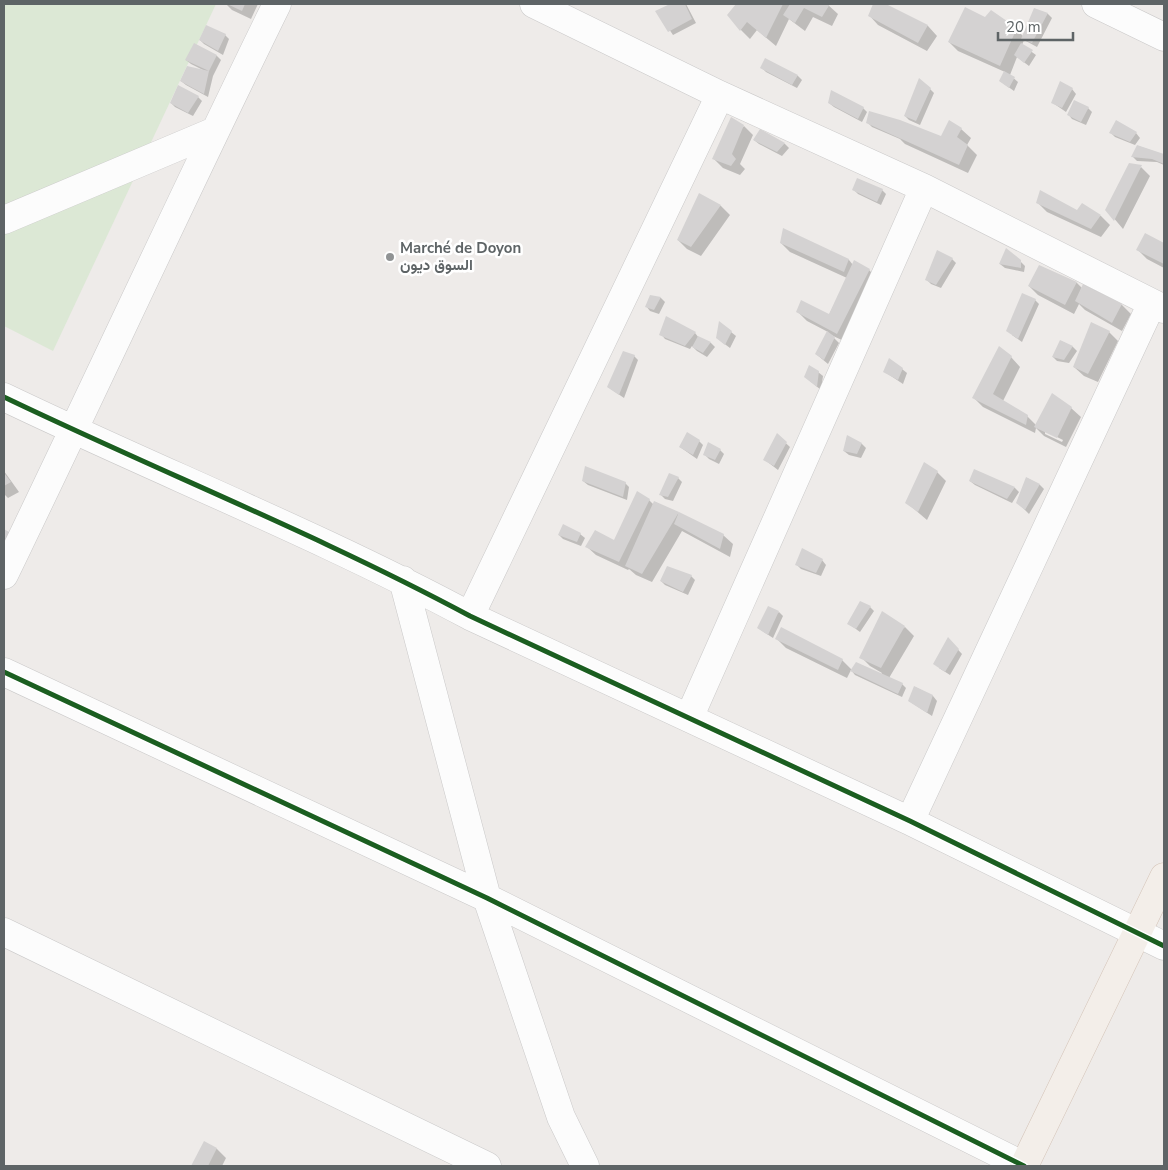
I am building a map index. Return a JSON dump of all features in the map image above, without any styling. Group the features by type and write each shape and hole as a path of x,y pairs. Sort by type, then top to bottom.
{"main road":[{"path":"1024,1166 1164,877"}],"street":[{"path":"4,575 277,4"},
{"path":"1096,4 1164,37"},
{"path":"547,6 720,95 924,188 1158,306 910,821"},
{"path":"470,616 720,95"},
{"path":"4,220 215,131"},
{"path":"689,718 924,188"},
{"path":"4,396 74,431 403,580 470,616 910,821 1164,946"},
{"path":"403,580 487,898 532,1037 561,1117 585,1166"},
{"path":"4,672 487,898 1024,1166"},
{"path":"4,932 487,1166"}],"green space":[{"path":"4,4 216,4 53,351 4,326"}],"building":[{"path":"227,4 245,4 242,11"},
{"path":"670,4 685,4 692,19 668,32 655,11"},
{"path":"736,4 783,4 766,38 747,22 740,31 727,15"},
{"path":"790,4 830,4 822,17 804,8 795,23 783,15"},
{"path":"873,4 886,4 928,25 918,43 868,16"},
{"path":"965,7 985,17 991,10 1017,28 1000,66 948,42"},
{"path":"1034,8 1048,13 1032,43 1021,39"},
{"path":"206,25 226,34 218,51 199,40"},
{"path":"194,43 217,55 209,71 185,60"},
{"path":"1021,43 1033,50 1024,63 1014,55"},
{"path":"765,58 798,75 792,85 760,68"},
{"path":"187,66 209,71 204,94 180,81"},
{"path":"1004,71 1015,77 1009,88 999,81"},
{"path":"919,78 931,88 916,121 904,116"},
{"path":"1060,81 1073,88 1062,108 1051,103"},
{"path":"178,85 199,96 188,113 170,103"},
{"path":"831,90 864,107 858,119 828,103"},
{"path":"1074,100 1089,107 1081,122 1067,115"},
{"path":"869,111 900,120 941,136 949,120 962,128 957,137 968,145 959,165 866,123"},
{"path":"731,117 744,125 732,154 736,159 731,166 712,159"},
{"path":"1116,120 1137,132 1130,142 1109,133"},
{"path":"760,129 785,143 777,152 753,140"},
{"path":"1137,145 1164,154 1164,164 1152,159 1131,157"},
{"path":"1129,163 1142,165 1114,221 1105,210"},
{"path":"857,178 883,189 877,202 852,190"},
{"path":"1040,190 1077,210 1082,203 1101,215 1091,229 1036,203"},
{"path":"699,193 721,205 691,247 677,240"},
{"path":"783,228 849,259 844,272 780,243"},
{"path":"1145,233 1164,243 1164,264 1136,250"},
{"path":"1006,248 1021,260 1021,268 999,264"},
{"path":"937,250 953,258 936,285 925,280"},
{"path":"854,260 870,269 837,334 796,312 801,300 829,314"},
{"path":"1039,265 1077,282 1065,305 1028,286"},
{"path":"1083,284 1122,304 1112,323 1075,301"},
{"path":"1022,293 1036,299 1018,339 1006,331"},
{"path":"650,295 661,297 654,310 645,307"},
{"path":"666,316 696,332 685,346 659,335"},
{"path":"719,321 732,331 725,345 716,338"},
{"path":"1091,322 1110,331 1088,374 1073,367"},
{"path":"827,331 835,337 824,360 815,354"},
{"path":"698,336 711,342 703,353 692,347"},
{"path":"1060,340 1073,346 1064,360 1052,357"},
{"path":"999,346 1012,356 993,394 1028,415 1026,425 972,398"},
{"path":"623,351 635,355 619,395 607,387"},
{"path":"889,358 903,368 898,380 883,372"},
{"path":"809,365 819,371 817,387 804,377"},
{"path":"1052,393 1072,407 1057,438 1034,427"},
{"path":"687,432 700,440 693,455 679,447"},
{"path":"777,433 787,442 774,466 763,460"},
{"path":"847,435 862,443 857,454 843,451"},
{"path":"708,442 721,449 715,460 703,455"},
{"path":"924,462 938,471 918,512 905,503"},
{"path":"585,466 626,482 623,497 582,481"},
{"path":"974,469 1015,487 1007,499 969,481"},
{"path":"4,473 11,482 4,486"},
{"path":"669,473 679,477 668,497 659,495"},
{"path":"1026,477 1040,484 1025,510 1016,503"},
{"path":"637,491 650,499 619,562 585,547 595,530 614,540"},
{"path":"654,501 679,512 642,574 625,566"},
{"path":"679,512 724,534 720,549 674,524"},
{"path":"563,524 581,533 577,542 558,535"},
{"path":"4,529 14,535 4,552"},
{"path":"802,548 823,559 816,573 795,565"},
{"path":"667,566 692,575 683,592 660,581"},
{"path":"860,601 871,606 856,629 847,624"},
{"path":"768,606 779,611 768,635 757,628"},
{"path":"882,611 905,626 881,668 859,658"},
{"path":"781,627 843,659 838,670 775,639"},
{"path":"948,637 959,649 945,672 933,664"},
{"path":"856,662 903,683 898,694 850,671"},
{"path":"914,686 933,695 927,713 908,701"},
{"path":"204,1141 217,1148 208,1166 191,1166"}],"cycle path":[{"path":"4,397 355,558 470,616 910,821 1164,946"},
{"path":"4,672 487,898 1024,1166"}],"place":[{"name":"Marché de Doyon السوق ديون","path":"390,257"}]}
